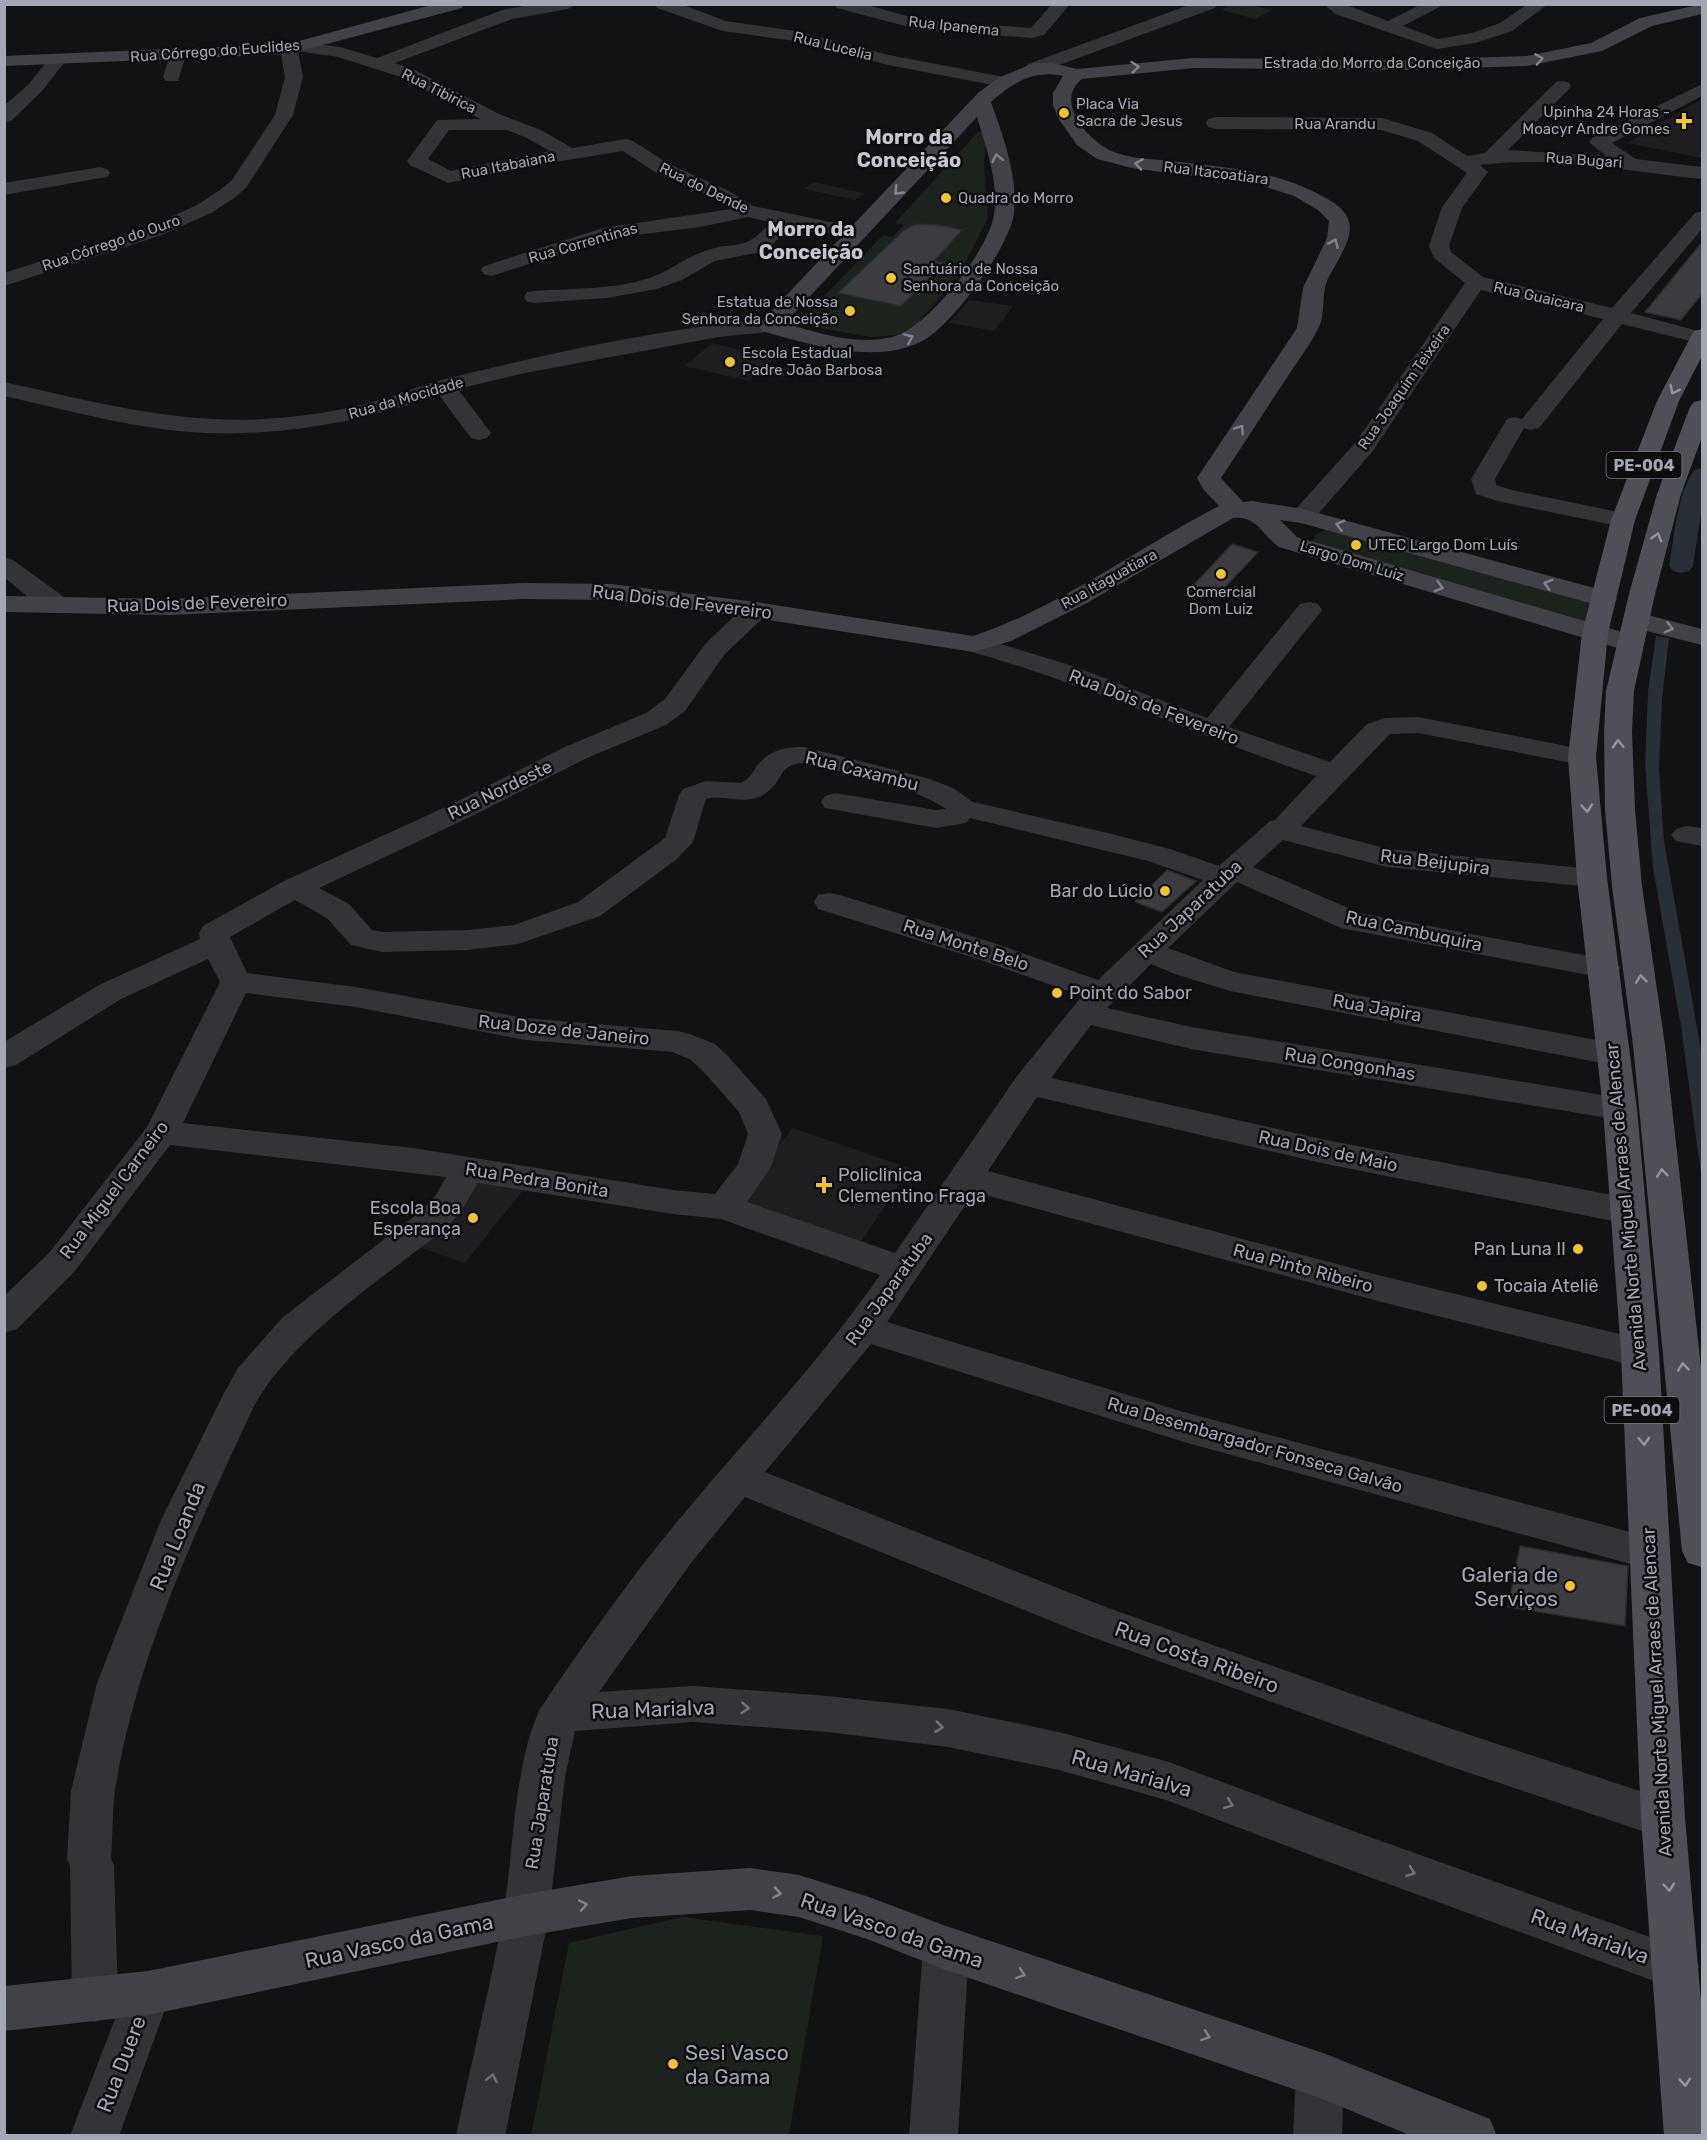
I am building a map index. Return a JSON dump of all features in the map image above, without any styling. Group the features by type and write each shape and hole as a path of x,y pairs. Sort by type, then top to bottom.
{"main road":[{"name":"Avenida Norte Miguel Arraes de Alencar","path":"1689,2136 1663,1818 1648,1553 1640,1353 1620,1109 1592,878 1582,757 1588,687 1600,616 1623,520 1668,401 1702,337"},
{"name":"Avenida Norte Miguel Arraes de Alencar","path":"1702,406 1696,440 1669,494 1633,632 1620,691 1618,732 1620,810 1627,886 1649,1045 1702,1551"}],"street":[{"name":"Rua Córrego do Euclides","path":"4,62 295,48 456,4"},
{"path":"380,63 508,14 568,4"},
{"name":"Rua Lucelia","path":"663,4 723,26 787,34 888,60 1004,82"},
{"name":"Rua Ipanema","path":"843,4 920,25 1032,33 1038,31 1062,4"},
{"path":"982,102 998,158 1004,213 997,234 984,258 958,294 937,317 912,338 875,345 837,342 770,326 982,102 1004,82 1034,68 1209,4"},
{"path":"1332,4 1341,10 1437,44 1475,38 1506,27 1540,4"},
{"path":"1388,27 1437,4"},
{"name":"Estrada do Morro da Conceição","path":"1034,68 1052,68 1077,75 1096,71 1194,63 1399,65 1527,61 1596,47 1646,22 1702,9"},
{"name":"Rua Tibirica","path":"295,48 340,52 407,73 505,124 534,134 569,154"},
{"name":"Rua Córrego do Ouro","path":"4,280 155,231 204,209 227,194 239,184 284,115 294,77 295,48"},
{"path":"172,77 177,55"},
{"path":"4,117 35,88 58,59"},
{"name":"Rua Itacoatiara","path":"1077,75 1068,80 1062,105 1066,118 1092,150 1121,161 1274,180 1289,185 1323,204 1339,221 1339,233 1313,290 1312,318 1308,328 1209,478 1238,509"},
{"path":"1493,155 1562,86"},
{"path":"1568,159 1702,89"},
{"name":"Rua Arandu","path":"1215,123 1382,124 1425,137 1472,167"},
{"name":"Rua Itabaiana","path":"505,124 444,124 417,161 448,177 626,145"},
{"path":"1599,142 1629,163"},
{"name":"Rua do Dende","path":"626,145 662,168 720,194 747,211 857,233"},
{"name":"Rua Bugari","path":"1472,167 1493,155 1629,163 1702,173"},
{"name":"Rua Guaicara","path":"1472,167 1443,226 1439,246 1441,254 1476,282 1702,337"},
{"path":"4,189 100,173"},
{"name":"Rua Correntinas","path":"491,270 607,233 651,225 727,218 747,211"},
{"path":"1623,520 1506,496 1485,489 1483,479 1523,423 1702,217"},
{"path":"535,297 607,292 650,285 675,276 709,256 754,248 768,238 784,218"},
{"name":"Rua Joaquim Teixeira","path":"1303,516 1364,447 1476,282"},
{"name":"Rua da Mocidade","path":"4,389 130,417 219,427 264,426 335,417 382,407 444,386 525,366 695,334 740,327 770,326"},
{"path":"444,386 479,433"},
{"name":"Largo Dom Luiz","path":"1238,509 1265,509 1303,516 1600,616 1633,632 1702,637"},
{"name":"Largo Dom Luiz","path":"1238,509 1266,518 1283,540 1600,616"},
{"name":"Rua Itaguatiara","path":"974,644 1002,634 1078,598 1222,512 1238,509"},
{"path":"1283,540 1285,531 1303,516"},
{"path":"4,565 58,605"},
{"name":"Rua Dois de Fevereiro","path":"4,604 168,607 552,591 611,592 756,610 974,644 1011,654 1081,678 1212,730 1334,773"},
{"name":"Rua Nordeste","path":"215,939 295,888 462,810 577,752 656,719 675,705 715,649 756,610"},
{"path":"1212,730 1309,610"},
{"name":"Rua Japaratuba","path":"480,2136 526,1916 548,1749 555,1722 638,1604 738,1478 863,1328 1029,1084 1092,1003 1228,873 1280,827 1281,830 1377,730 1385,726 1418,725 1582,757"},
{"name":"Rua Caxambu","path":"295,888 338,911 362,938 382,942 466,940 518,934 589,909 666,853 678,842 689,805 696,792 711,789 742,792 752,790 779,758 785,755 804,755 917,784 943,794 963,808 1228,873"},
{"path":"835,802 936,819 956,817 963,808"},
{"name":"Rua Beijupira","path":"1281,830 1388,858 1592,878"},
{"name":"Rua Cambuquira","path":"1228,873 1352,921 1604,968"},
{"name":"Rua Monte Belo","path":"829,902 1010,959 1092,1003"},
{"path":"4,1057 110,992 215,939 236,982"},
{"name":"Rua Japira","path":"1146,950 1186,967 1230,981 1612,1054"},
{"name":"Rua Miguel Carneiro","path":"4,1319 62,1262 161,1132 236,982"},
{"name":"Rua Doze de Janeiro","path":"236,982 356,997 525,1029 664,1040 692,1047 715,1063 754,1107 765,1134 753,1167 724,1207"},
{"name":"Rua Congonhas","path":"1092,1003 1191,1038 1620,1109"},
{"name":"Rua Dois de Maio","path":"1029,1084 1326,1152 1628,1211"},
{"name":"Rua Pedra Bonita","path":"161,1132 469,1168 673,1202 724,1207 904,1269"},
{"name":"Rua Loanda","path":"95,2000 92,1866 89,1858 93,1791 118,1683 181,1520 236,1405 251,1378 268,1357 296,1328 433,1220 448,1204 469,1168"},
{"name":"Rua Pinto Ribeiro","path":"967,1178 1367,1285 1640,1353"},
{"name":"Rua Desembargador Fonseca Galvão","path":"863,1328 1184,1427 1648,1553"},
{"name":"Rua Costa Ribeiro","path":"738,1478 1096,1621 1435,1742 1663,1818"},
{"name":"Rua Marialva","path":"561,1713 693,1704 828,1714 948,1728 1059,1751 1169,1781 1353,1851 1676,1967"},
{"name":"Rua Vasco da Gama","path":"4,2009 148,1993 526,1916 632,1897 750,1889 800,1896 869,1918 946,1948 1320,2075 1473,2136"},
{"path":"933,2136 946,1948"},
{"name":"Rua Duere","path":"94,2136 148,1993"},
{"path":"1317,2136 1320,2075"}],"shaded area":[{"path":"1231,5 1250,5 1272,10 1256,19 1221,10"},
{"name":"Upinha 24 Horas - Moacyr Andre Gomes","path":"1702,99 1702,158 1627,143"},
{"path":"978,132 986,132 984,164 988,218 959,275 916,325 896,335 871,337 808,326 804,317 883,235 892,237 904,225 895,223"},
{"path":"814,182 864,193 855,200 804,189"},
{"path":"969,300 1013,306 994,331 949,323"},
{"name":"Escola Estadual Padre João Barbosa","path":"712,343 776,358 749,381 684,366"},
{"path":"1329,529 1594,601 1590,624 1311,544 1316,534"},
{"path":"1656,636 1669,638 1662,700 1659,769 1664,841 1702,1056 1702,1182 1681,1026 1653,868 1645,764 1648,692"},
{"name":"Policlinica Clementino Fraga","path":"792,1128 910,1168 859,1245 737,1203"},
{"name":"Escola Boa Esperança","path":"480,1174 524,1189 465,1263 421,1248"},
{"name":"Sesi Vasco da Gama","path":"682,1917 823,1936 789,2135 531,2135 569,1943"}],"building":[{"name":"Santuário de Nossa Senhora da Conceição","path":"915,224 939,225 962,230 934,261 944,263 901,306 838,293 903,231"},
{"path":"1702,242 1702,294 1681,320 1645,312"},
{"name":"Comercial Dom Luiz","path":"1232,544 1258,552 1214,599 1188,591"},
{"name":"Bar do Lúcio","path":"1167,870 1196,881 1162,912 1135,902"},
{"name":"Galeria de Serviços","path":"1520,1546 1628,1566 1625,1626 1508,1607"}],"waterway":[{"path":"1681,566 1693,498 1702,475"}],"place":[{"name":"Placa Via Sacra de Jesus","path":"1064,113"},
{"name":"Upinha 24 Horas - Moacyr Andre Gomes","path":"1684,121"},
{"name":"Quadra do Morro","path":"946,198"},
{"name":"Santuário de Nossa Senhora da Conceição","path":"891,278"},
{"name":"Estatua de Nossa Senhora da Conceição","path":"850,311"},
{"name":"Escola Estadual Padre João Barbosa","path":"730,362"},
{"name":"UTEC Largo Dom Luís","path":"1356,545"},
{"name":"Comercial Dom Luiz","path":"1221,574"},
{"name":"Bar do Lúcio","path":"1165,891"},
{"name":"Point do Sabor","path":"1057,993"},
{"name":"Policlinica Clementino Fraga","path":"824,1185"},
{"name":"Escola Boa Esperança","path":"473,1218"},
{"name":"Pan Luna II","path":"1578,1249"},
{"name":"Tocaia Ateliê","path":"1482,1286"},
{"name":"Galeria de Serviços","path":"1570,1586"},
{"name":"Sesi Vasco da Gama","path":"673,2064"}],"district":[{"name":"Morro da Conceição","path":"909,148"},
{"name":"Morro da Conceição","path":"811,240"}]}
